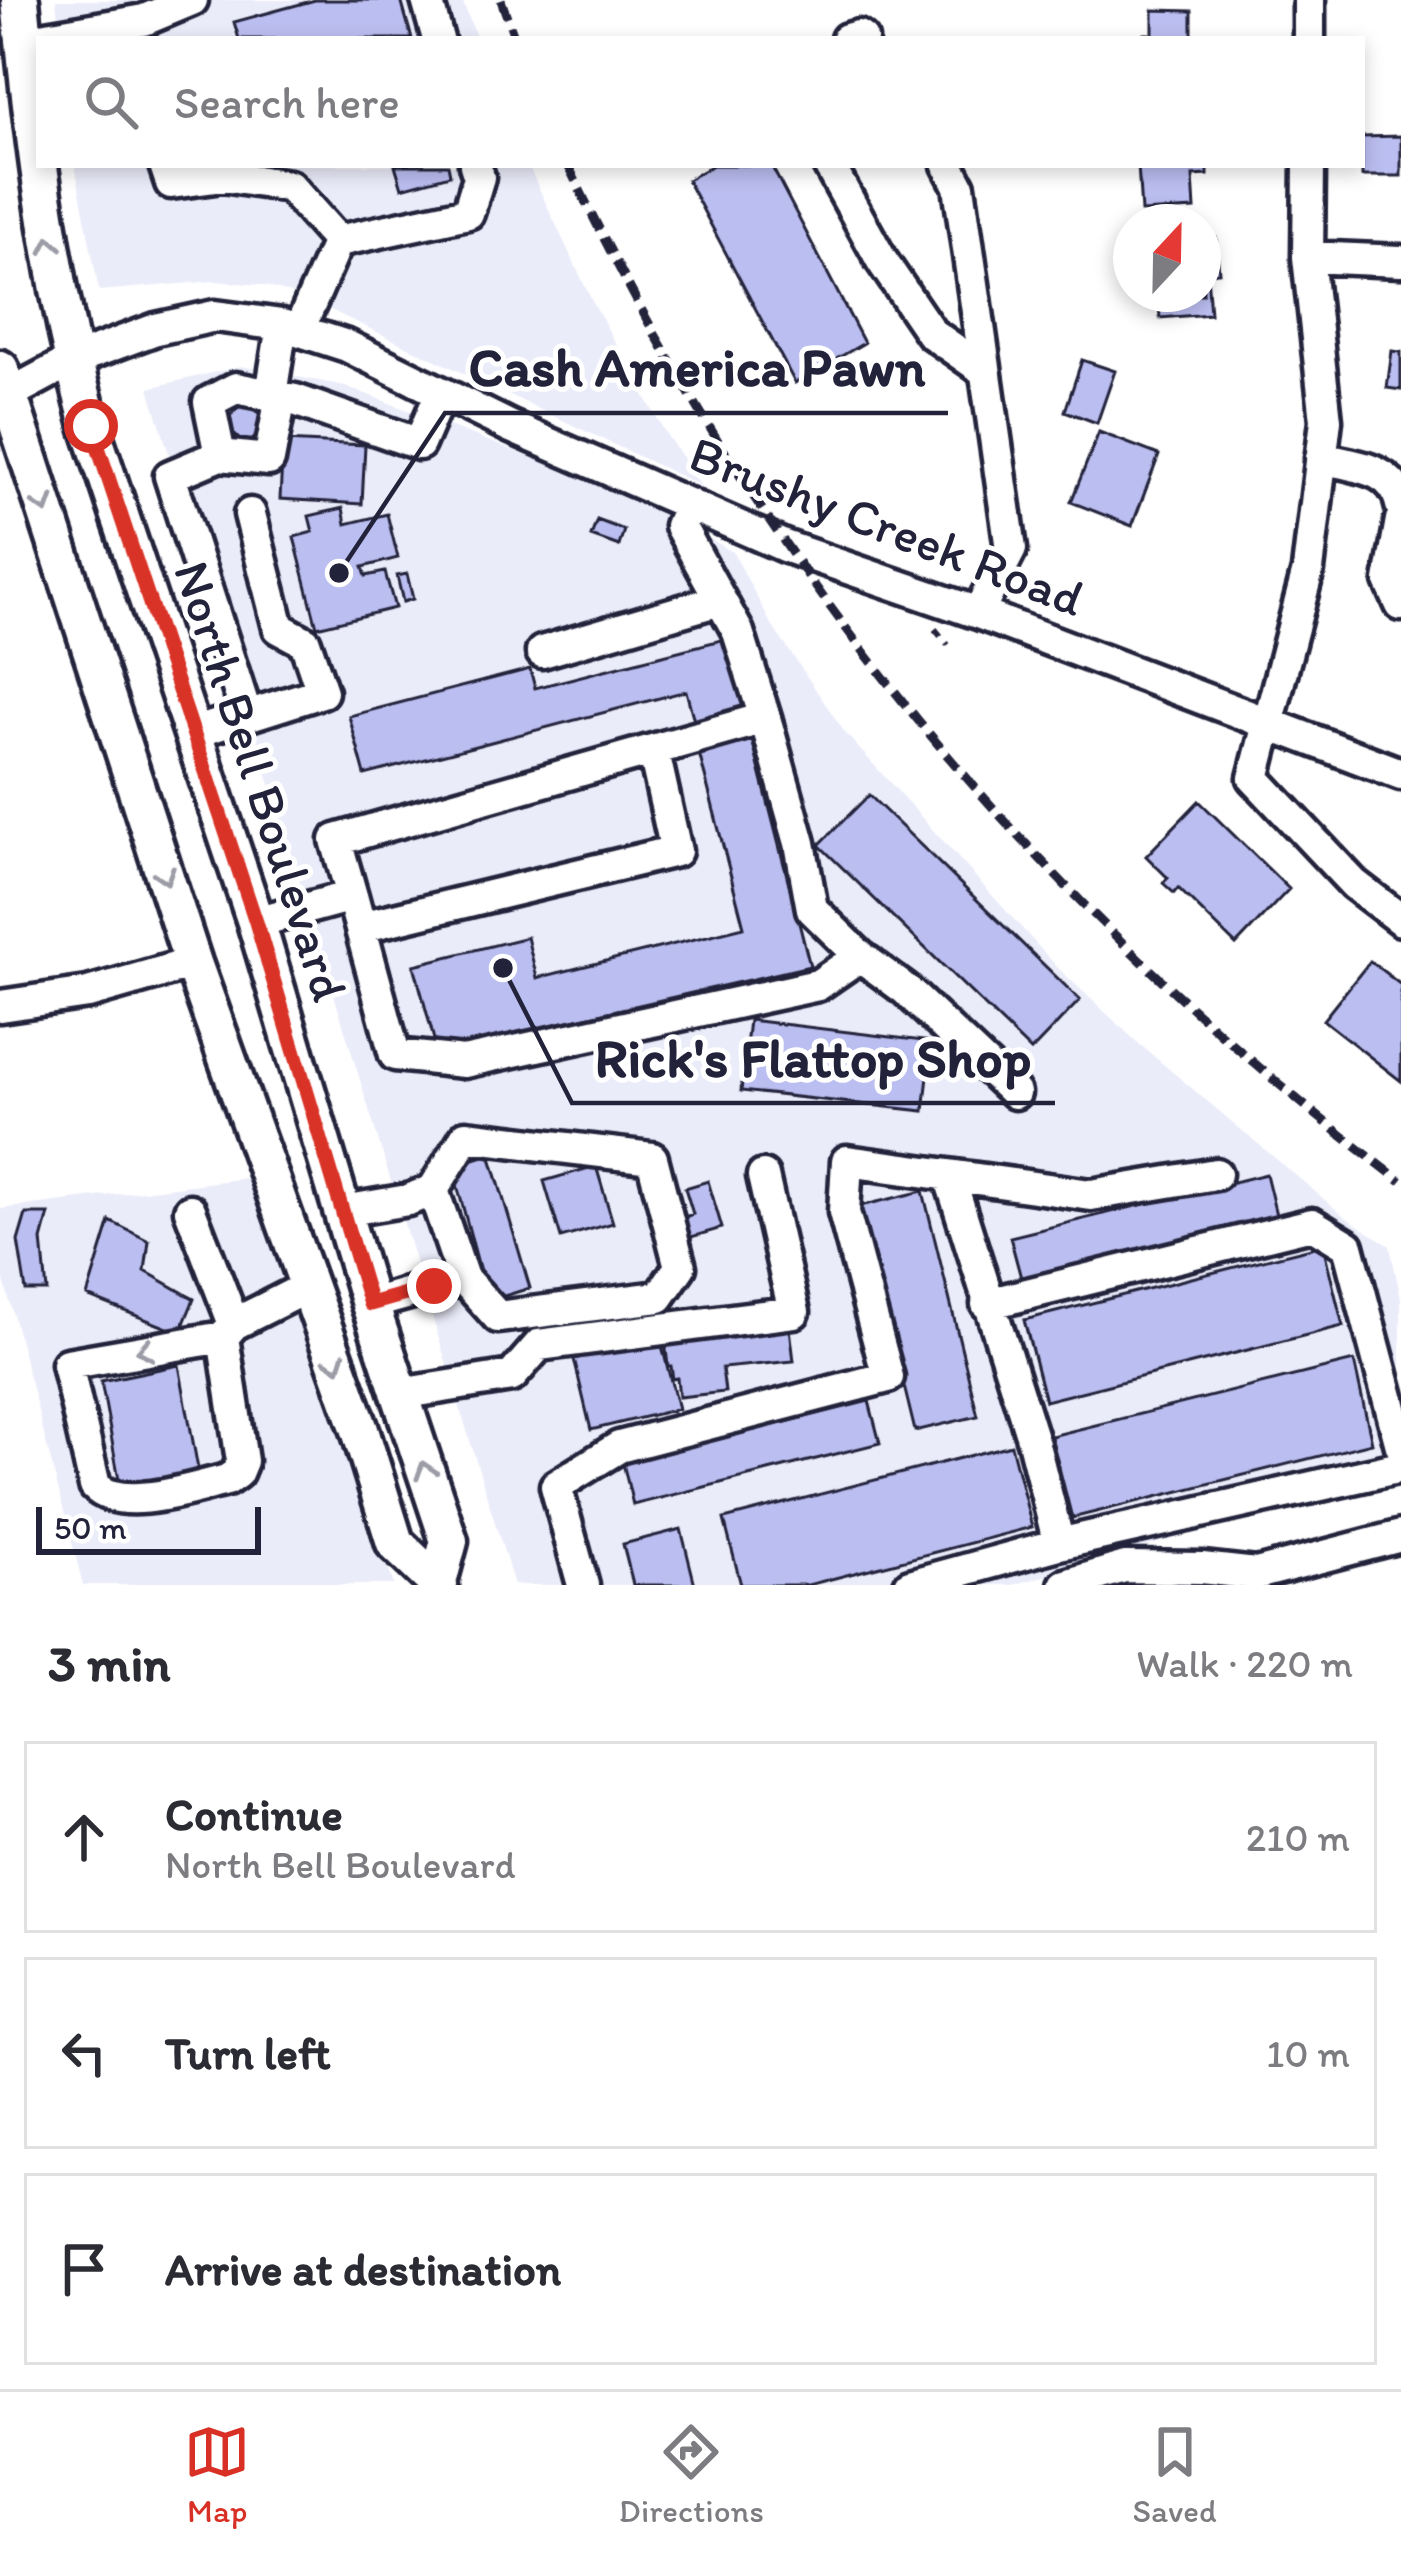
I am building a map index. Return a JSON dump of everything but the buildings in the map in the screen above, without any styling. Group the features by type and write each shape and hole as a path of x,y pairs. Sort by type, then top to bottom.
{"main road":[{"name":"North Bell Boulevard","path":"20,0 36,155"},
{"name":"North Bell Boulevard","path":"37,168 73,360 91,426 256,922 370,1304 449,1541 438,1583"},
{"path":"2,387 193,963 395,1543 438,1583"}],"street":[{"path":"77,36 119,32 192,0"},
{"path":"427,0 437,36"},
{"path":"1309,36 1310,0"},
{"path":"24,41 36,40"},
{"path":"165,168 171,183 223,176 289,186 338,241"},
{"path":"248,716 170,476 220,455 268,460 291,327 338,241 468,213 479,178 476,168"},
{"path":"832,168 881,261 931,333 985,370"},
{"path":"950,168 959,186 1011,549 978,613"},
{"path":"1309,168 1308,257 1326,420 1308,570 1254,778 1354,884 1401,920"},
{"path":"1308,257 1401,261"},
{"name":"Brushy Creek Road","path":"2,387 156,329 200,318 291,327 347,346 441,394 784,546 978,613 1401,774"},
{"path":"220,455 209,402 236,388 276,396 419,444 441,394"},
{"path":"1321,458 1379,472 1399,491 1401,506"},
{"path":"689,505 680,526 739,632 800,843 812,909 1015,1093"},
{"path":"193,734 322,692 305,643 279,628 250,514"},
{"path":"1401,520 1390,581 1401,605"},
{"path":"542,652 719,600"},
{"path":"765,718 336,840 394,1055 464,1062 818,985 860,956"},
{"path":"361,927 676,851 654,752"},
{"path":"256,922 352,896"},
{"path":"0,1006 88,993 193,963"},
{"path":"343,1211 408,1200 433,1190 466,1136 652,1158 680,1267 659,1297 498,1317 463,1278 433,1190"},
{"path":"583,1585 556,1486 619,1447 888,1377 844,1212 847,1161 1091,1195 1216,1174"},
{"path":"949,1175 1033,1441 1059,1544"},
{"path":"400,1394 512,1376 539,1346 794,1312 763,1176"},
{"path":"190,1210 228,1330 242,1461 227,1480 157,1496 113,1499 95,1486 67,1364 228,1330 309,1286"},
{"path":"987,1304 1312,1224 1348,1246 1401,1446"},
{"path":"370,1304 463,1278"},
{"path":"910,1585 1059,1544 1401,1467"},
{"path":"1065,1585 1125,1567 1256,1574 1401,1535"}],"shaded area":[{"path":"56,0 462,0 476,36 60,36"},
{"path":"76,168 529,168 592,301 666,434 701,486 301,296 261,285 215,281 99,291"},
{"path":"241,366 345,386 640,499 733,552 771,624 846,734 1058,968 1138,1043 1344,1216 1390,1246 1401,1299 1401,1473 1013,1585 514,1585 149,388"},
{"path":"254,1177 394,1585 83,1585 0,1265 0,1209"}],"railway":[{"path":"501,0 514,36"},
{"path":"570,168 644,315 729,458 821,594 922,724 1030,848 1146,965 1269,1076 1401,1181"}],"place":[{"name":"Cash America Pawn","path":"339,573"},
{"name":"Rick's Flattop Shop","path":"503,968"}],"route":[{"path":"91,426 256,922 370,1304 434,1286"}]}
